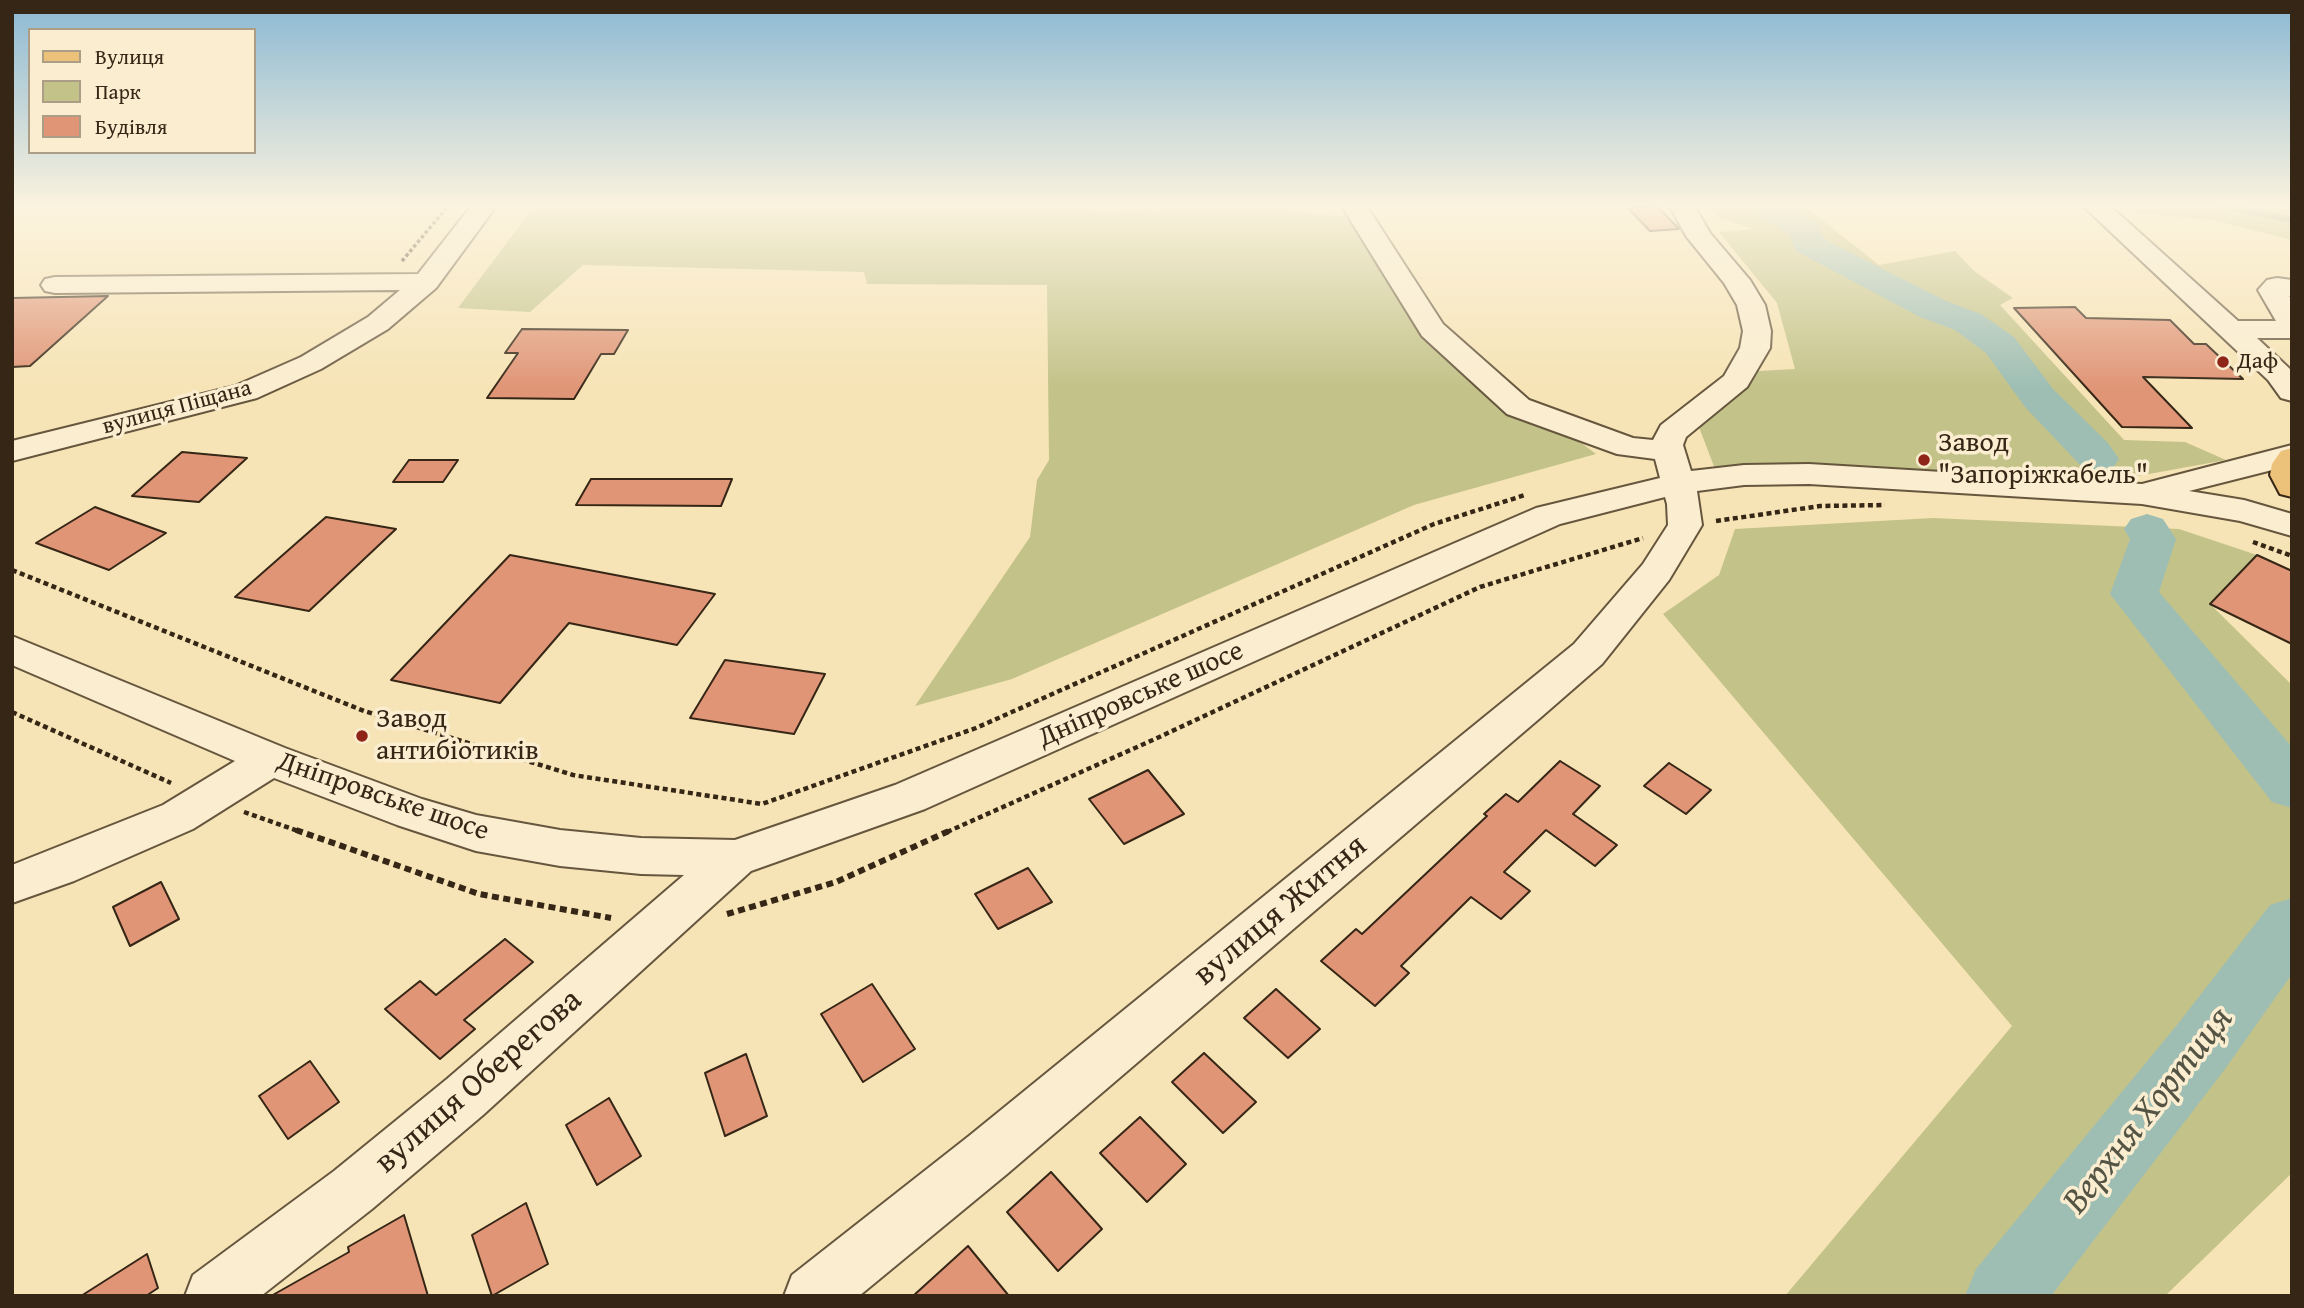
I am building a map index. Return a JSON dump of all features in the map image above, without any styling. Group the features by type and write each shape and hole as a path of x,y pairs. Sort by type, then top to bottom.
{"main road":[{"path":"2292,457 2287,475 2292,487"}],"street":[{"name":"вулиця Піщана","path":"12,451 246,392 311,363 378,323 426,282 438,266"},
{"path":"1393,266 1432,330 1518,407 1628,447 1674,467"},
{"path":"1674,467 1667,445 1672,432 1735,381 1755,348 1757,331 1751,305 1724,266"},
{"path":"2160,266 2279,374 2292,392"},
{"path":"55,285 426,282"},
{"path":"2292,288 2277,286 2272,289 2292,323"},
{"path":"2229,330 2292,329"},
{"path":"2142,494 2292,457"},
{"name":"Дніпровське шосе","path":"12,649 270,759 412,813 476,833 574,850 641,856 735,858 910,797 1548,516 1674,467 1744,475 1809,474 2142,494 2244,511 2292,525"},
{"name":"вулиця Житня","path":"813,1296 1009,1138 1588,654 1656,572 1680,537 1685,525 1674,467"},
{"path":"12,884 58,868 178,817 209,800 270,759"},
{"name":"вулиця Оберегова","path":"214,1296 353,1190 465,1097 735,858"}],"path":[{"path":"383,282 397,266"},
{"path":"12,570 364,710 573,775 762,804 976,728 1434,524 1534,493"}],"green space":[{"path":"489,266 582,266 530,312 458,308"},
{"path":"625,266 1393,266 1432,330 1596,454 1414,505 1012,679 915,706 1030,537 1037,480 1049,460 1047,285 867,284 864,272"},
{"path":"1747,266 1969,266 2013,298 2000,305 2124,440 2185,442 2226,460 2138,476 1715,469 1694,414 1741,372 1795,369 1777,303"},
{"path":"1933,518 2179,529 2257,555 2210,604 2292,685 2292,1173 2165,1296 1785,1296 2012,1026 1663,614 1719,575 1735,529"}],"building":[{"path":"108,296 30,366 12,367 12,298"},
{"path":"2075,307 2086,318 2170,320 2194,344 2206,344 2243,379 2143,377 2192,428 2122,427 2014,308"},
{"path":"522,329 628,330 614,354 601,354 574,399 487,398 518,353 505,353"},
{"path":"182,452 247,458 199,502 132,496"},
{"path":"409,460 458,460 443,482 393,482"},
{"path":"591,479 732,479 721,506 576,505"},
{"path":"95,507 166,533 109,570 36,543"},
{"path":"326,517 396,529 309,611 235,597"},
{"path":"510,555 715,594 677,645 569,623 500,703 391,680"},
{"path":"2257,555 2292,571 2292,644 2210,604"},
{"path":"725,660 825,674 794,734 690,718"},
{"path":"1560,761 1600,786 1573,814 1617,845 1595,866 1546,830 1504,872 1530,891 1501,919 1471,897 1401,966 1409,973 1375,1006 1321,961 1356,929 1362,934 1487,816 1484,814 1506,794 1518,802"},
{"path":"1669,763 1711,790 1686,814 1644,786"},
{"path":"1148,770 1184,814 1124,844 1089,799"},
{"path":"1028,868 1052,902 998,929 975,894"},
{"path":"161,882 179,919 130,946 113,907"},
{"path":"505,939 533,962 464,1020 475,1029 440,1059 385,1009 420,981 436,995"},
{"path":"872,984 915,1049 863,1082 821,1014"},
{"path":"1276,989 1320,1029 1288,1058 1244,1018"},
{"path":"1204,1053 1256,1102 1223,1133 1172,1082"},
{"path":"746,1054 767,1116 725,1136 705,1073"},
{"path":"310,1061 339,1102 288,1139 259,1096"},
{"path":"609,1098 641,1156 597,1185 566,1125"},
{"path":"1140,1117 1186,1164 1147,1202 1100,1153"},
{"path":"1051,1172 1102,1229 1058,1271 1007,1212"},
{"path":"526,1203 548,1264 492,1296 472,1235"},
{"path":"404,1215 428,1296 271,1296 349,1252 348,1247"},
{"path":"968,1246 1009,1296 913,1296"},
{"path":"147,1254 158,1288 146,1296 81,1296"}],"waterway":[{"name":"Верхня Хортиця","path":"1850,266 1933,309 1968,322 2000,345 2039,398 2098,459 2093,452"},
{"name":"Верхня Хортиця","path":"2147,529 2153,539 2134,594 2292,786"},
{"name":"Верхня Хортиця","path":"2003,1296 2201,1047 2292,924"}],"place":[{"name":"Даф","path":"2223,362"},
{"name":"Завод \"Запоріжкабель\"","path":"1924,460"},
{"name":"Завод антибіотиків","path":"362,736"}]}
